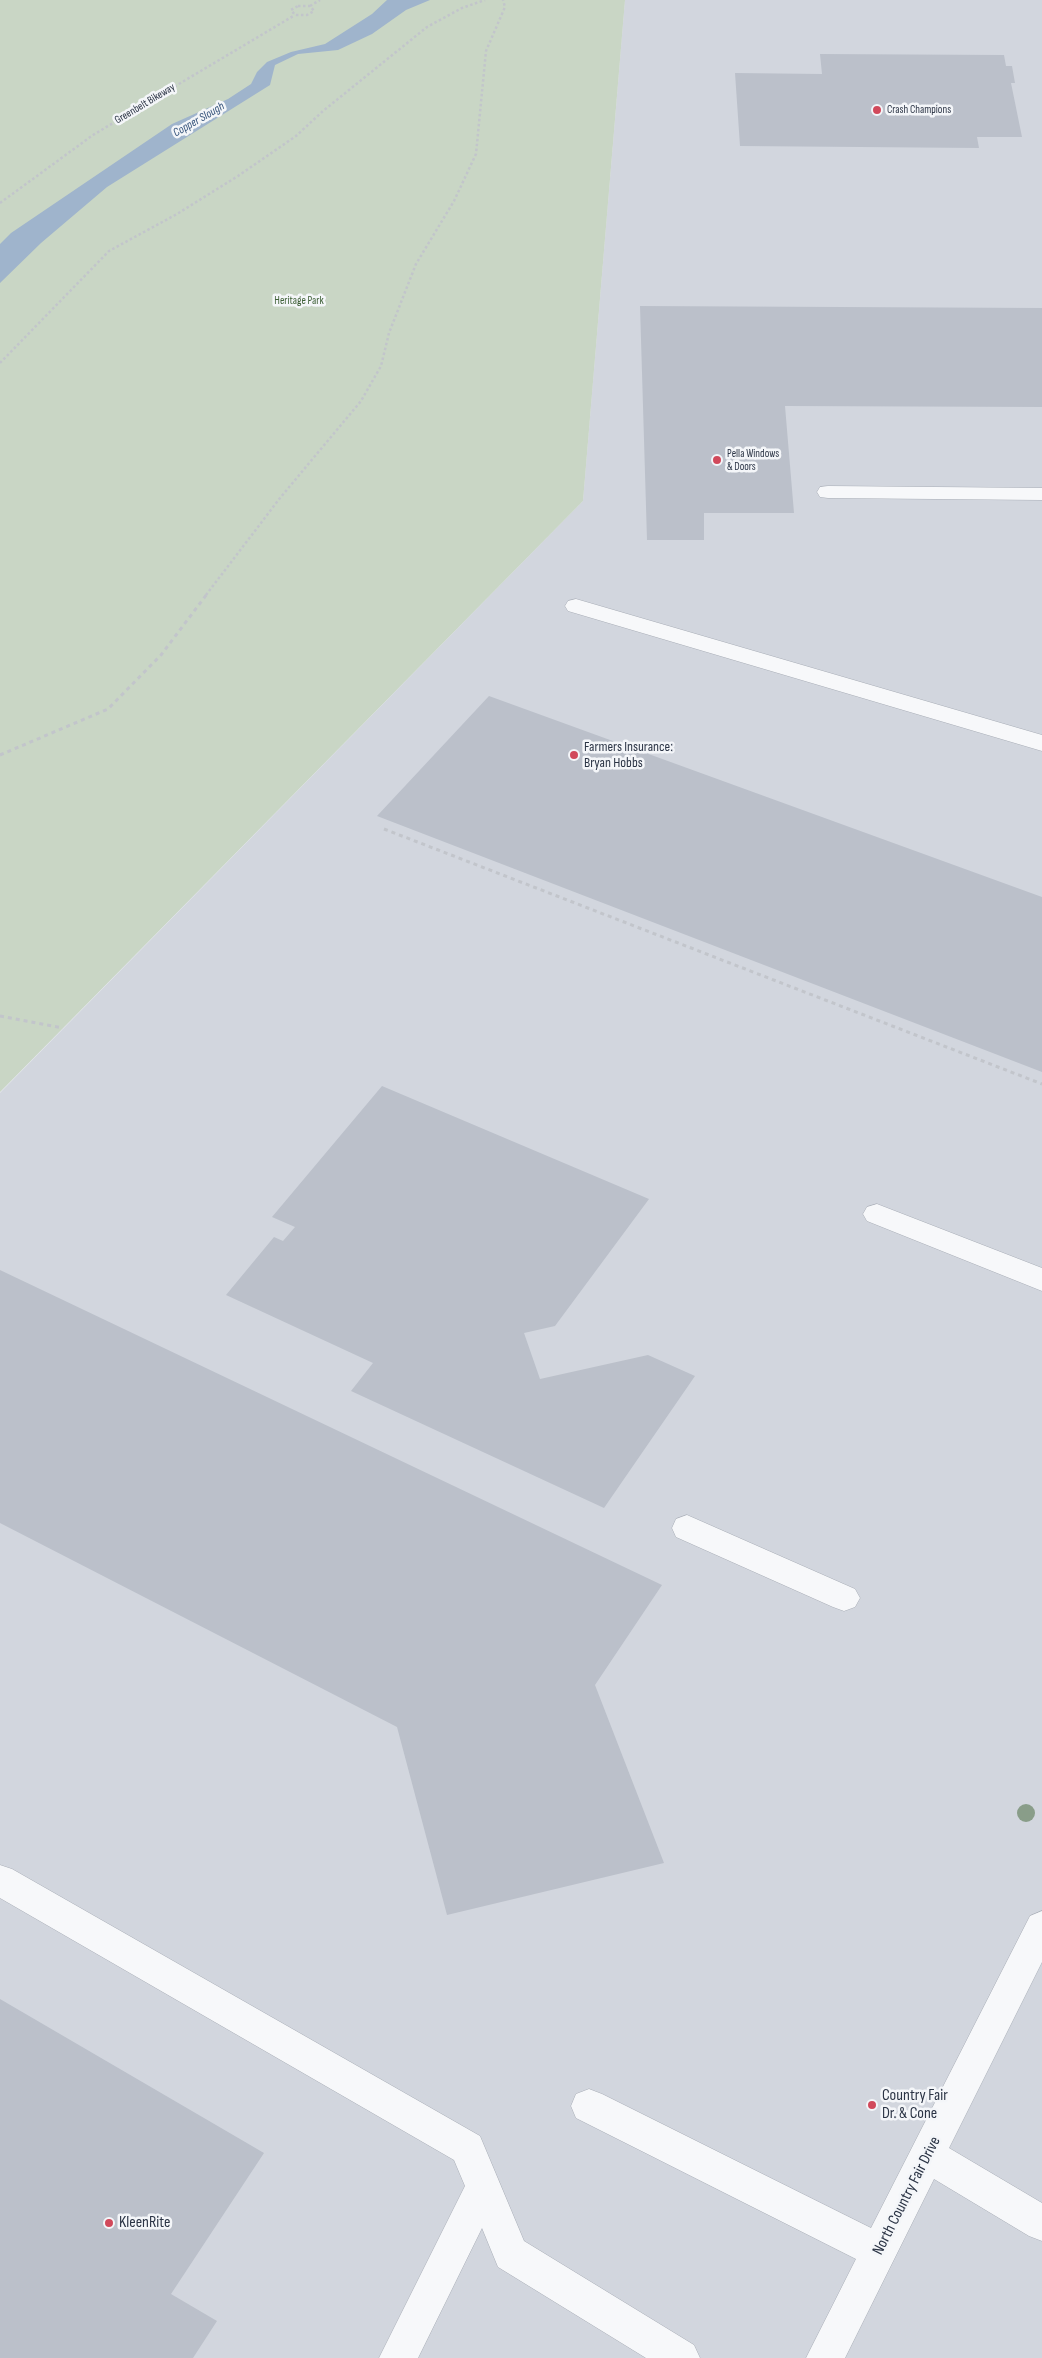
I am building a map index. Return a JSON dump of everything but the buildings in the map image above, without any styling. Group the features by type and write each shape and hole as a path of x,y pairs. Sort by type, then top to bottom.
{"street":[{"path":"828,492 1042,494"},
{"path":"576,606 1042,744"},
{"path":"877,1214 1042,1280"},
{"path":"687,1528 844,1598"},
{"path":"0,1880 467,2148 511,2254 681,2358"},
{"name":"North Country Fair Drive","path":"825,2358 1042,1927"},
{"path":"589,2106 879,2251"},
{"path":"928,2156 1042,2223"},
{"path":"398,2358 483,2188"}],"path":[{"name":"Greenbelt Bikeway","path":"295,15 291,10 294,8 310,6 320,0"},
{"path":"0,363 109,251 177,214 238,176 296,136 323,110 427,27 462,8 485,0"},
{"path":"0,755 108,709 161,655 280,498 361,401 381,366 389,333 416,264 454,201 476,154 483,99 486,51 505,7 503,0"},
{"name":"Greenbelt Bikeway","path":"0,203 93,135 295,15 312,14 314,11 310,6"},
{"path":"384,829 1042,1084"},
{"path":"0,1016 63,1028"}],"shaded area":[{"path":"625,0 1042,0 1042,2358 0,2358 0,1093 583,501"}],"green space":[{"name":"Heritage Park","path":"0,0 625,0 583,501 0,1092"}],"water":[{"name":"Copper Slough","path":"387,0 430,0 406,10 372,34 338,50 298,54 275,65 270,85 107,187 41,243 0,283 0,244 11,233 172,124 228,99 251,84 257,72 267,62 291,52 325,44 372,14"}],"place":[{"name":"Crash Champions","path":"877,110"},
{"name":"Pella Windows & Doors","path":"717,460"},
{"name":"Farmers Insurance: Bryan Hobbs","path":"574,755"},
{"name":"Country Fair Dr. & Cone","path":"872,2105"},
{"name":"KleenRite","path":"109,2223"}]}
